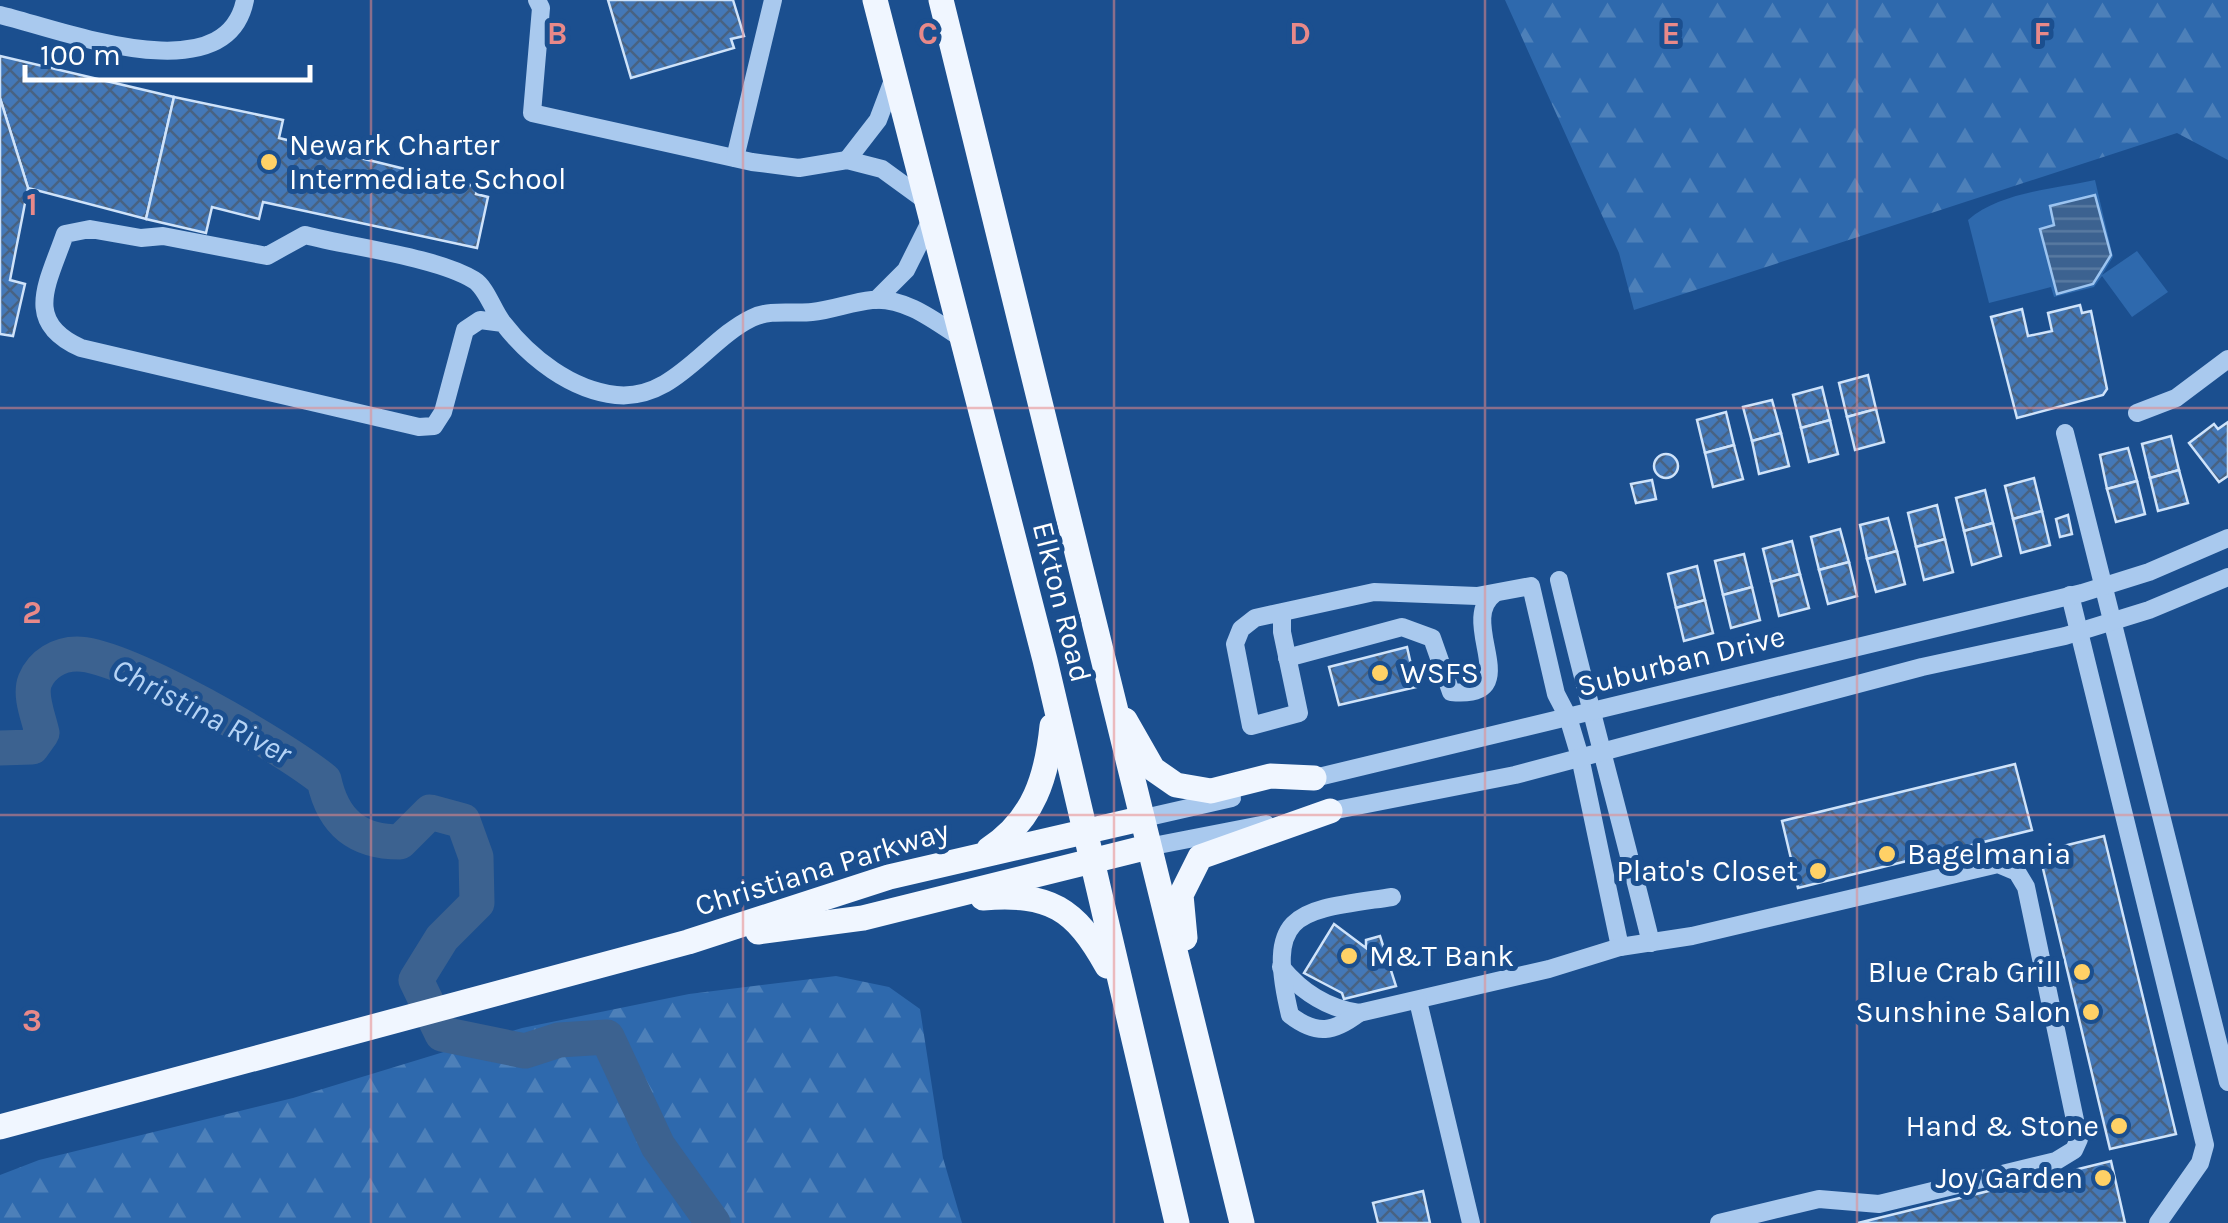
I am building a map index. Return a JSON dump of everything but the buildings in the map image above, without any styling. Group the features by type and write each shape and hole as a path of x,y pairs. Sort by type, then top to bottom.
{"main road":[{"name":"Elkton Road","path":"875,0 1054,702 1176,1223"},
{"name":"Elkton Road","path":"940,0 1242,1223"},
{"path":"1111,698 1153,769 1176,785 1211,790 1270,776 1314,778"},
{"path":"976,856 1012,832 1037,796 1048,765 1054,702"},
{"path":"1211,1099 1216,1061 1180,920 1185,880 1200,856 1330,811"},
{"name":"Christiana Parkway","path":"688,942 889,878 1140,819"},
{"name":"Christiana Parkway","path":"688,942 863,918 1148,847"},
{"path":"923,902 1019,897 1052,903 1080,922 1117,984"},
{"path":"0,1127 688,942"}],"street":[{"path":"0,15 169,54 219,42 241,18 245,0"},
{"path":"537,0 541,8 532,114 734,158 800,168 848,160 882,169 928,212 906,270 876,300"},
{"path":"734,158 773,0"},
{"path":"848,160 878,120 895,75"},
{"path":"503,323 480,320 465,330 444,412 434,426 419,427 81,348 56,337 45,320 44,294 65,234 90,228 141,238 163,236 266,256 305,236 445,268 477,281 503,323 539,362 577,384 618,395 648,390 690,369 751,318 876,300 919,311 961,338"},
{"path":"2138,413 2176,398 2228,359"},
{"path":"2065,433 2223,1037 2228,1082"},
{"name":"Suburban Drive","path":"1140,819 2070,596 2228,538"},
{"path":"1148,847 1603,752 1922,667 2079,632 2228,577"},
{"path":"1559,580 1588,712 1603,752 1651,943"},
{"path":"1282,612 1300,713 1251,726 1235,644 1241,629 1255,618 1282,612 1374,592 1494,594 1530,586 1556,694 1568,717 1580,757 1620,947"},
{"path":"1288,658 1402,628 1432,638 1451,692 1480,688 1489,678 1490,665 1479,614 1483,602 1494,594"},
{"path":"2070,596 2205,1145 2200,1163 2158,1223"},
{"path":"1281,966 1313,997 1338,1010 1359,1012 1418,1001 1620,947 1998,864 2017,872 2026,887 2079,1139 2074,1150 2056,1161 1879,1204 1819,1199 1719,1223"},
{"path":"1359,1012 1338,1030 1303,1025 1290,1015 1281,943 1288,928 1308,912 1392,897"},
{"path":"1418,1001 1471,1223"}],"green space":[{"path":"1505,0 2228,0 2228,160 2177,133 1634,310 1619,253"},
{"path":"2095,180 2113,257 2102,275 2137,251 2168,292 2132,317 2102,276 2094,287 2054,297 2051,287 1989,303 1968,220 2011,197"},
{"path":"836,976 889,987 920,1009 943,1158 962,1223 0,1223 0,1175 39,1160 293,1098 522,1028 689,994"}],"shaded area":[{"path":"2095,195 2111,255 2093,284 2057,294 2040,229 2054,225 2050,206"}],"waterway":[{"name":"Christina River","path":"0,748 32,747 42,733 34,700 35,681 52,661 77,654 100,658 166,685 276,747 324,780 341,818 359,833 400,842 430,812 463,821 476,857 477,903 442,938 416,980 442,1034 525,1051 559,1040 607,1037 658,1146 713,1223"}],"place":[{"name":"Newark Charter Intermediate School","path":"269,162"},
{"name":"WSFS","path":"1380,673"},
{"name":"Bagelmania","path":"1887,854"},
{"name":"Plato's Closet","path":"1818,871"},
{"name":"M&T Bank","path":"1349,956"},
{"name":"Blue Crab Grill","path":"2082,972"},
{"name":"Sunshine Salon","path":"2091,1012"},
{"name":"Hand & Stone","path":"2119,1126"},
{"name":"Joy Garden","path":"2103,1178"}]}
